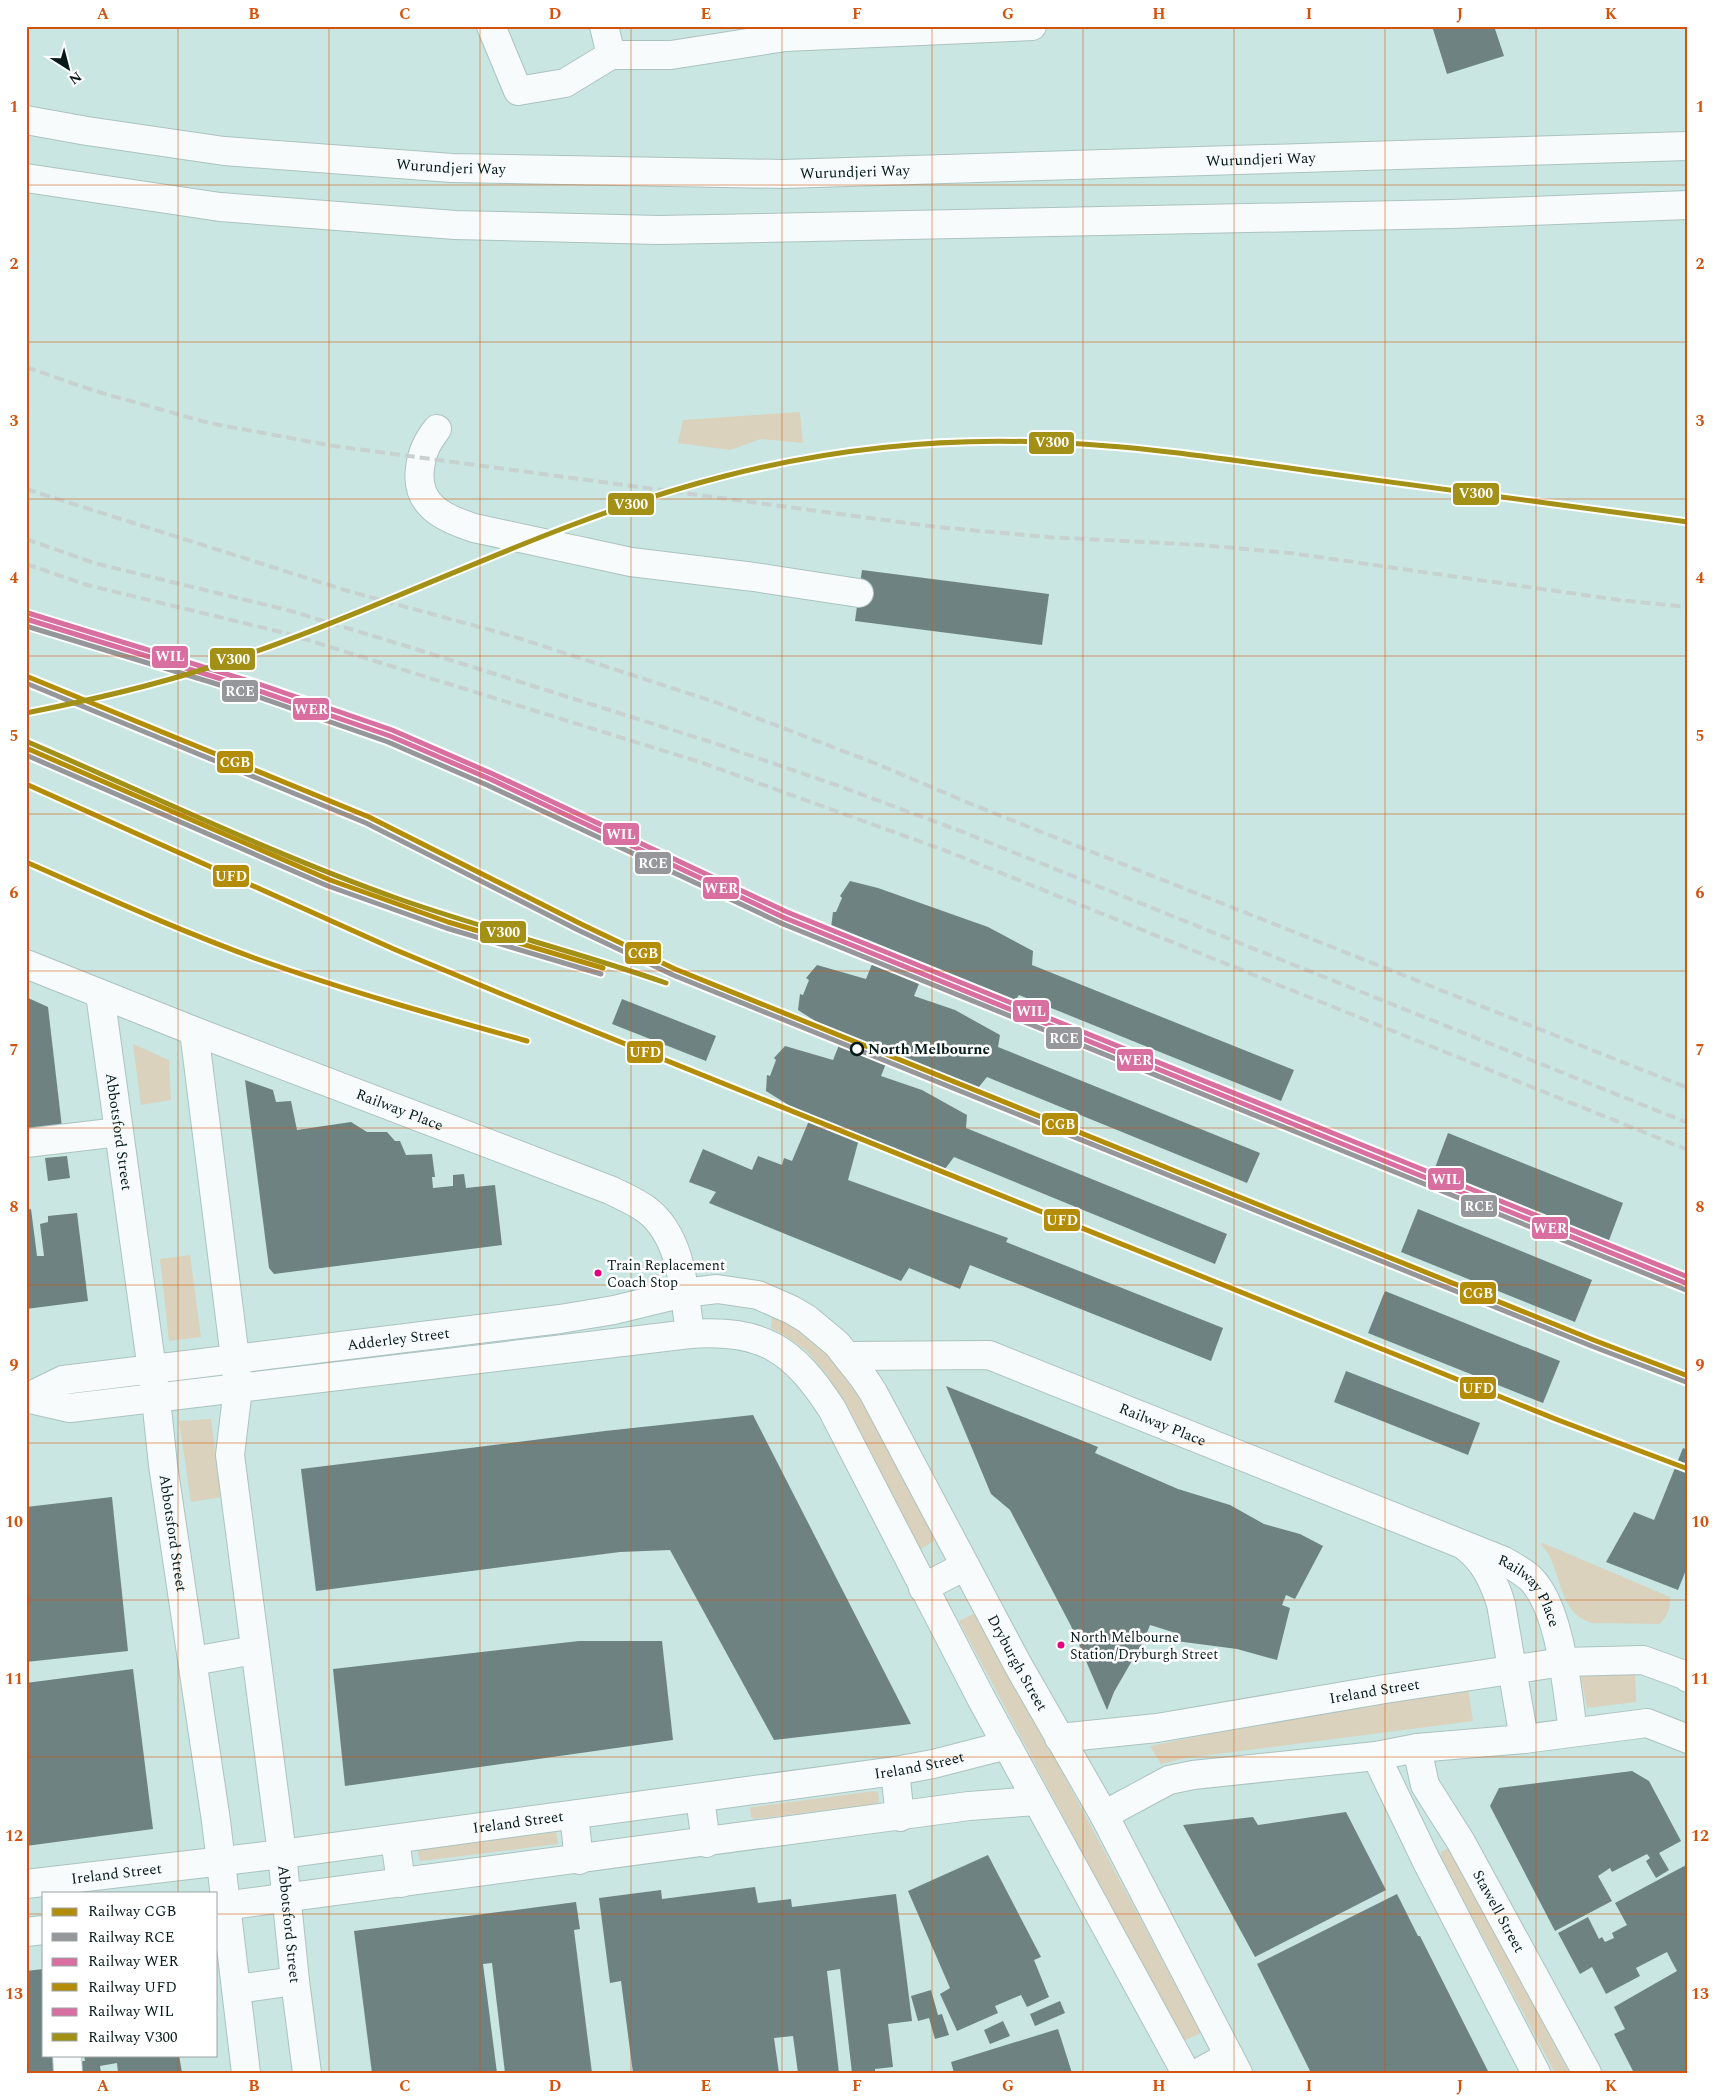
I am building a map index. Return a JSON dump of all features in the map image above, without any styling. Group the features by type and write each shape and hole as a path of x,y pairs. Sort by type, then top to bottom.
{"main road":[{"path":"491,26 518,91 565,83 611,55 671,55 785,37 1032,26"},
{"path":"604,26 611,55"},
{"name":"Wurundjeri Way","path":"26,120 224,151 452,168 774,174 1688,146"},
{"path":"26,178 220,207 455,225 659,230 1441,215 1688,205"},
{"path":"437,429 422,451 418,485 429,504 447,518 474,528 631,562 754,577 859,593"},
{"name":"Railway Place","path":"26,964 194,1031 610,1190 635,1202 657,1219 668,1234 676,1255 690,1334"},
{"name":"Abbotsford Street","path":"100,994 152,1369 163,1465 221,1861 221,1907 236,1989 246,2073"},
{"name":"Abbotsford Street","path":"194,1031 238,1388 230,1455 282,1854 294,1981 307,2073"},
{"path":"26,1143 119,1132"},
{"name":"Adderley Street","path":"26,1398 63,1380 560,1320 614,1310 684,1293 717,1289 751,1294 770,1300"},
{"name":"Dryburgh Street","path":"770,1300 792,1310 814,1324 837,1344 848,1356 876,1398 1059,1738 1104,1815 1233,2064 1198,2073"},
{"path":"469,1330 471,1359"},
{"name":"Adderley Street","path":"26,1398 70,1408 471,1359 690,1334 731,1332 774,1346 788,1356 809,1376 842,1428 923,1588"},
{"name":"Railway Place","path":"848,1356 989,1355 1504,1561 1530,1579 1548,1605 1563,1662 1573,1732"},
{"name":"Railway Place","path":"1466,1547 1484,1564 1497,1590 1524,1738"},
{"path":"965,1566 923,1588 1186,2073"},
{"path":"193,1661 254,1650"},
{"name":"Ireland Street","path":"1059,1738 1157,1728 1512,1668 1563,1662 1643,1660 1687,1677"},
{"path":"1104,1815 1169,1780 1180,1777 1376,1756 1417,1748 1524,1738 1647,1723 1688,1739"},
{"name":"Ireland Street","path":"26,1884 54,1887 221,1861 895,1771 933,1764 1007,1744"},
{"name":"Stawell Street","path":"1417,1748 1425,1785 1461,1842 1587,2073"},
{"path":"1376,1756 1427,1862 1536,2073"},
{"path":"895,1771 900,1817"},
{"path":"700,1798 706,1843"},
{"path":"221,1907 900,1817 969,1806 1037,1801"},
{"path":"574,1815 579,1860"},
{"path":"395,1839 401,1884"},
{"path":"26,1932 42,1930"},
{"path":"236,1989 294,1981"},
{"path":"67,2056 68,2073"}],"shaded area":[{"path":"800,412 803,443 761,439 730,450 678,443 683,420"},
{"path":"133,1044 169,1060 171,1100 141,1105"},
{"path":"190,1255 201,1337 169,1341 160,1259"},
{"path":"772,1317 792,1325 826,1349 850,1378 933,1535 934,1541 921,1549 917,1547 827,1375 807,1351 771,1328"},
{"path":"211,1419 221,1497 191,1502 179,1421"},
{"path":"1543,1543 1670,1597 1666,1616 1659,1624 1592,1623 1580,1617 1566,1599 1548,1554 1541,1544"},
{"path":"977,1612 1201,2033 1183,2041 959,1621"},
{"path":"1635,1671 1636,1702 1587,1708 1580,1672"},
{"path":"1468,1689 1473,1721 1186,1758 1161,1764 1150,1746 1350,1706"},
{"path":"878,1792 879,1801 876,1804 754,1819 751,1817 750,1808 753,1807"},
{"path":"556,1832 557,1844 421,1861 419,1859 418,1852 420,1849"},
{"path":"1448,1848 1453,1851 1569,2073 1555,2073 1441,1857 1441,1852"}],"building":[{"path":"1432,26 1494,26 1504,56 1447,74"},
{"path":"862,570 1049,594 1042,645 855,621"},
{"path":"850,881 878,888 988,927 1033,951 1032,965 1294,1070 1281,1101 1019,995 1012,1005 963,992 923,974 914,996 955,1010 1000,1035 998,1047 1260,1153 1247,1183 987,1077 978,1088 929,1075 889,1056 881,1076 922,1090 967,1115 966,1128 1227,1234 1215,1264 954,1157 945,1169 896,1156 859,1139 848,1180 1008,1238 1006,1242 1223,1328 1211,1361 970,1265 960,1289 909,1268 901,1281 709,1203 716,1192 689,1182 703,1149 752,1170 758,1156 782,1165 784,1158 792,1161 811,1116 766,1091 767,1075 770,1076 776,1060 774,1058 785,1046 833,1060 843,1035 823,1026 798,1010 800,994 803,995 809,980 806,978 817,965 866,979 877,952 831,928 833,912 836,912 842,898 840,896"},
{"path":"26,997 48,1007 63,1136 26,1140"},
{"path":"622,999 716,1036 706,1061 612,1024"},
{"path":"245,1080 273,1090 276,1102 291,1101 297,1130 351,1122 367,1132 387,1132 395,1141 400,1141 406,1155 432,1154 435,1177 432,1177 433,1188 453,1186 453,1175 464,1174 466,1188 495,1185 502,1245 274,1274 269,1268"},
{"path":"1448,1133 1623,1203 1608,1243 1433,1173"},
{"path":"67,1156 70,1178 48,1181 45,1158"},
{"path":"31,1209 37,1256 44,1256 40,1224 48,1222 48,1216 77,1213 88,1301 26,1309 26,1210"},
{"path":"1418,1209 1592,1280 1575,1322 1401,1252"},
{"path":"1385,1291 1560,1361 1543,1403 1368,1333"},
{"path":"1346,1371 1480,1423 1468,1455 1334,1402"},
{"path":"946,1386 1098,1447 1095,1453 1178,1489 1230,1505 1264,1524 1300,1534 1323,1546 1295,1599 1286,1595 1282,1605 1290,1608 1277,1660 1237,1649 1176,1641 1179,1634 1150,1625 1144,1640 1114,1692 1107,1710 1071,1626 1010,1510 991,1494"},
{"path":"753,1415 911,1724 774,1740 670,1550 620,1552 316,1591 301,1469 605,1431"},
{"path":"1683,1448 1688,1450 1688,1565 1678,1590 1606,1562 1634,1512 1654,1520"},
{"path":"112,1497 128,1651 26,1662 26,1507"},
{"path":"579,1641 662,1641 673,1740 345,1786 333,1669"},
{"path":"133,1669 153,1829 26,1846 26,1683"},
{"path":"1632,1771 1649,1781 1681,1841 1659,1853 1669,1870 1656,1878 1646,1861 1650,1858 1647,1854 1612,1872 1610,1868 1598,1876 1612,1901 1555,1931 1490,1806 1499,1788"},
{"path":"1346,1812 1386,1890 1255,1957 1183,1825 1253,1817 1258,1825"},
{"path":"988,1855 1041,1957 1034,1960 1049,1997 1027,2007 1021,1995 995,2006 998,2013 957,2031 940,1994 950,1988 908,1891"},
{"path":"1688,1864 1688,2073 1634,2073 1614,2034 1625,2029 1614,2007 1677,1971 1667,1952 1636,1968 1640,1976 1606,1994 1592,1967 1580,1974 1558,1933 1588,1917 1599,1939 1602,1937 1605,1942 1614,1938 1612,1933 1627,1925 1615,1903"},
{"path":"755,1887 758,1903 791,1899 792,1907 896,1894 912,2021 888,2024 893,2067 875,2069 875,2073 852,2073 840,1969 827,1971 839,2073 798,2073 793,2036 774,2038 779,2073 633,2073 621,1981 610,1983 599,1898 661,1890 662,1899"},
{"path":"1397,1894 1489,2073 1311,2073 1257,1964"},
{"path":"576,1902 580,1929 574,1930 592,2073 505,2073 492,1963 483,1964 497,2073 372,2073 354,1931"},
{"path":"42,1969 42,2056 55,2056 57,2073 26,2073 26,1971"},
{"path":"931,1990 938,2015 942,2014 949,2035 935,2039 929,2018 918,2021 911,1996"},
{"path":"1060,2001 1065,2013 1035,2026 1030,2014"},
{"path":"1003,2021 1010,2036 990,2044 984,2030"},
{"path":"1058,2029 1072,2073 954,2073 951,2062"},
{"path":"84,2056 179,2056 182,2073 118,2073 117,2063 100,2066 101,2073 81,2073 79,2061 85,2061"}],"railway":[{"path":"26,367 95,391 209,423 334,446 937,527 1047,537 1201,545 1290,553 1619,600 1688,607"},
{"path":"26,489 348,591 512,636 715,702 877,764 971,804 1688,1088"},
{"path":"26,539 94,563 291,611 711,742 839,786 963,832 1688,1123"},
{"path":"26,564 87,585 285,633 703,763 949,852 1688,1150"}],"rail line":[{"name":"V300","path":"26,713 93,699 201,670 332,623 526,543 658,495 763,467 802,459 881,448 921,444 1000,441 1115,446 1227,459 1688,522"},
{"name":"WIL","path":"28,613 256,683 392,730 493,774 787,912 1688,1277"},
{"name":"WER","path":"26,619 254,689 390,736 490,779 785,918 1688,1284"},
{"name":"RCE","path":"26,626 253,695 388,742 487,785 783,924 1686,1290"},
{"name":"CGB","path":"26,676 369,817 581,924 675,969 1596,1341 1688,1376"},
{"name":"RCE","path":"26,683 366,823 578,930 673,975 1594,1347 1686,1382"},
{"name":"V300","path":"28,742 258,844 352,882 465,921 600,961 666,983"},
{"name":"CGB","path":"26,748 330,880 448,922 603,968"},
{"name":"RCE","path":"26,755 328,886 446,928 601,974"},
{"name":"UFD","path":"26,784 396,950 504,995 1558,1420 1688,1469"},
{"name":"UFD","path":"26,862 171,925 260,960 359,993 527,1041"}],"place":[{"name":"North Melbourne","path":"857,1049"},
{"name":"Train Replacement Coach Stop","path":"598,1273"},
{"name":"North Melbourne Station/Dryburgh Street","path":"1061,1645"}]}
